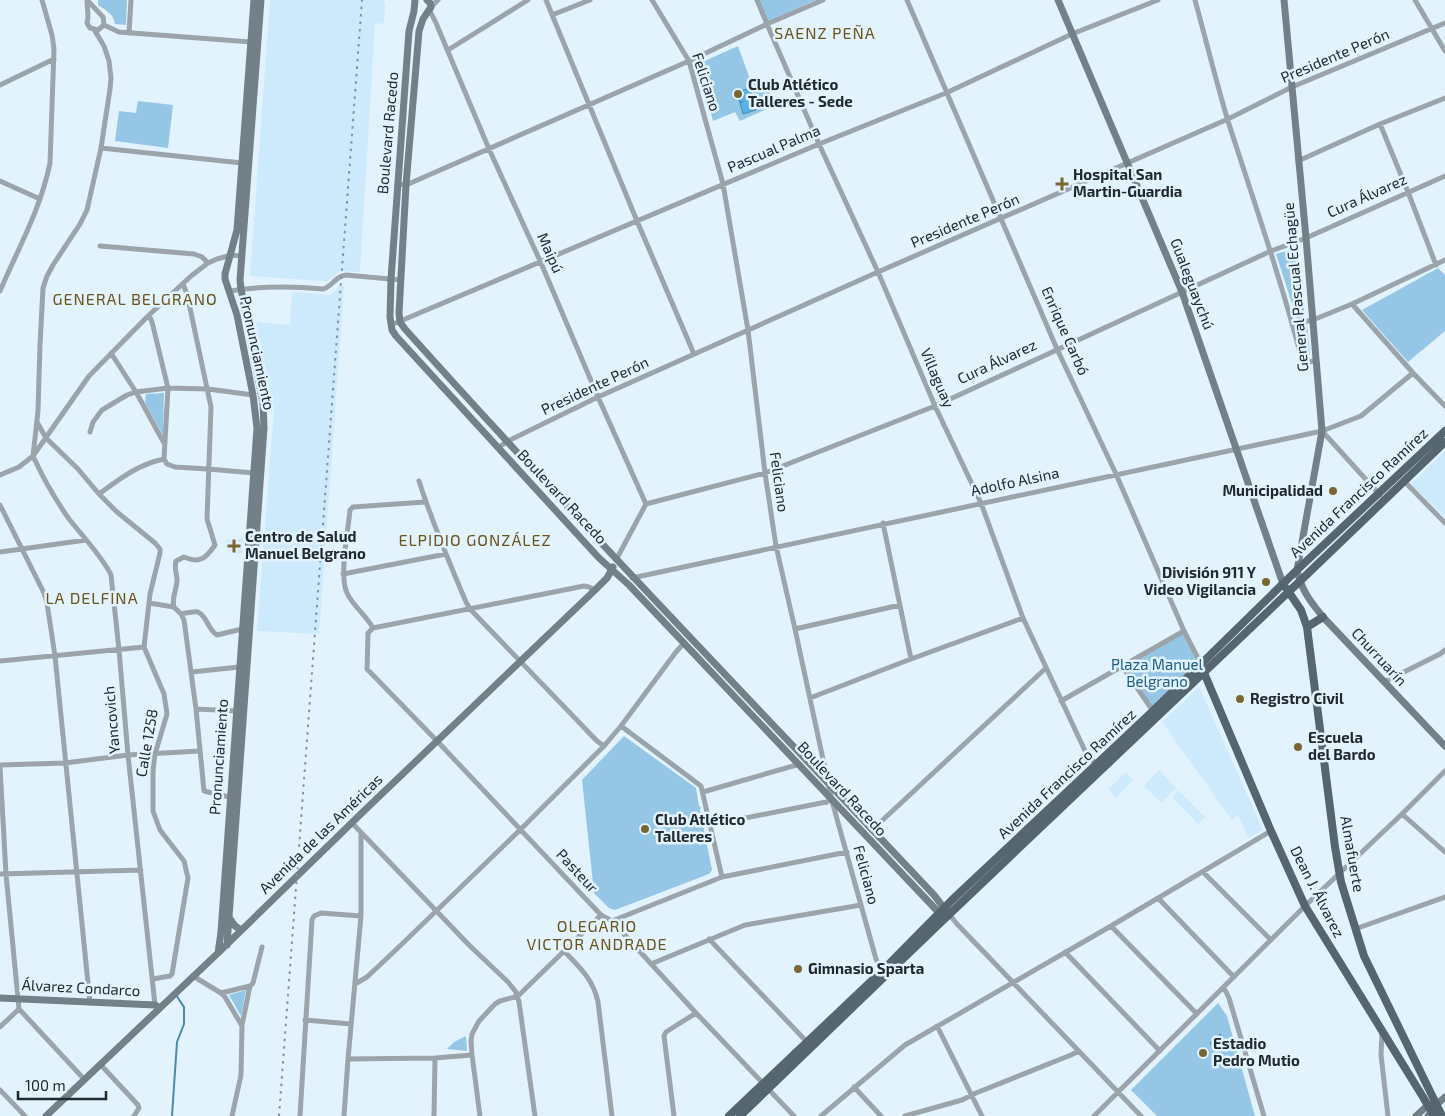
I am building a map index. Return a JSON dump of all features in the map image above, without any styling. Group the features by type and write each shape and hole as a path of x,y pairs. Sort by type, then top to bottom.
{"main road":[{"name":"Pronunciamiento","path":"218,953 257,428 253,395 237,315 225,279 237,230 254,0"},
{"name":"Pronunciamiento","path":"227,944 264,428 263,403 240,289 261,0"},
{"path":"415,3 422,15 429,11 430,3 427,0"},
{"name":"Gualeguaychú","path":"1058,0 1182,292 1286,588"},
{"name":"General Pascual Echagüe","path":"1284,0 1322,431 1297,570 1299,582"},
{"name":"Boulevard Racedo","path":"415,3 409,31 391,280 390,325 396,336 599,558 623,579 945,914"},
{"name":"Boulevard Racedo","path":"429,11 422,19 419,31 406,185 400,280 400,322 506,442 632,578 872,830 945,914"},
{"name":"Avenida Francisco Ramírez","path":"1286,588 1299,582 1445,431"},
{"name":"Avenida Francisco Ramírez","path":"729,1116 765,1087 1286,588 1297,570 1382,497 1404,481 1445,442"},
{"path":"611,569 616,560"},
{"name":"Avenida de las Américas","path":"46,1116 157,1007 194,976 521,662 607,578 611,569"},
{"name":"Adolfo Alsina","path":"607,578 632,578"},
{"name":"Churruarín","path":"1299,582 1310,601 1323,617 1445,746"},
{"name":"Almafuerte","path":"1286,588 1301,610 1307,627 1339,873 1355,929 1369,968 1432,1111 1442,1116"},
{"path":"1307,627 1323,617"},
{"name":"Avenida Francisco Ramírez","path":"740,1116 807,1042 945,914 1096,764 1202,668"},
{"name":"Dean J. Álvarez","path":"1202,668 1305,906 1432,1111"},
{"path":"228,916 235,926 241,930"},
{"name":"Álvarez Condarco","path":"0,998 157,1007"},
{"path":"1416,1116 1432,1111 1445,1097"}],"street":[{"path":"0,291 40,198 47,178 51,152 54,48 42,0"},
{"path":"33,456 37,422 43,288 53,265 87,210 101,148 111,78 104,46 95,31 88,26 86,20 88,16 87,0 103,17 104,26"},
{"path":"129,33 132,0"},
{"path":"429,11 438,0"},
{"path":"448,50 528,0"},
{"path":"546,0 636,221 694,354"},
{"path":"552,15 590,0"},
{"name":"Feliciano","path":"652,0 689,61 723,184 748,330 765,473 776,546 832,798 876,959 882,971"},
{"name":"Villaguay","path":"757,0 819,144 878,272 935,406 981,503 1023,618 1086,753 1096,764"},
{"path":"397,184 406,185 823,0"},
{"name":"Enrique Carbó","path":"907,0 1057,349 1116,474 1202,668"},
{"name":"Pascual Palma","path":"390,325 541,263 723,184 946,93 1072,34 1158,0"},
{"path":"1195,0 1228,119 1293,324 1302,364 1316,360"},
{"path":"1415,0 1445,51"},
{"name":"Maipú","path":"429,11 448,50 489,149 646,504"},
{"path":"88,16 93,13 99,13"},
{"name":"Presidente Perón","path":"498,448 506,442 598,397 1228,119 1292,87 1445,23"},
{"path":"104,26 112,30 129,33 251,42"},
{"path":"95,31 104,26"},
{"path":"0,85 54,59"},
{"path":"1298,161 1380,124 1445,98"},
{"path":"1293,324 1313,320 1442,263 1408,192 1380,124"},
{"path":"101,148 242,164"},
{"name":"Cura Álvarez","path":"646,504 765,473 935,406 1271,251 1306,238 1445,176"},
{"path":"0,181 40,198"},
{"path":"100,246 194,254 202,257 208,264"},
{"path":"0,475 24,463 33,456 89,376 149,315 183,284 208,264 231,255 241,256"},
{"path":"230,291 296,287 325,288 338,278 346,275 400,280"},
{"path":"183,284 187,294 208,389 211,419 208,519 215,545 202,559 193,561 184,557 176,561 174,570 177,581 172,599 174,607 184,620 192,672 204,791 229,797"},
{"path":"1352,304 1445,406"},
{"path":"149,315 168,388 166,461"},
{"path":"111,353 136,392 165,445"},
{"name":"Adolfo Alsina","path":"632,578 1322,431 1361,416 1413,372"},
{"path":"90,432 93,422 102,410 127,395 136,392 168,388 208,389 253,395"},
{"name":"Calle 1258","path":"37,422 46,438 78,469 99,494 117,512 155,542 160,549 149,603 144,647 164,694 167,708 167,714 155,754 152,799 155,819 160,830 184,861 188,878 172,974 152,979"},
{"path":"1322,431 1382,497"},
{"name":"Yancovich","path":"33,456 54,497 106,566 110,575 152,979 157,1007"},
{"path":"99,494 127,473 153,461 166,461 175,467 254,473"},
{"path":"418,481 446,554 470,609 604,746"},
{"path":"1404,481 1445,523"},
{"path":"425,502 351,508 343,574 346,592 373,628 584,586 595,590"},
{"path":"616,560 646,504"},
{"path":"0,505 46,598 55,656 90,1003"},
{"path":"883,524 911,659"},
{"path":"0,552 86,540"},
{"path":"343,574 446,554"},
{"path":"149,603 174,607"},
{"path":"795,629 900,605"},
{"path":"181,614 200,613 212,631 217,635 242,629"},
{"path":"810,698 1023,618"},
{"name":"Pasteur","path":"373,628 368,633 366,670 438,742 601,915 612,921 794,1116"},
{"path":"1062,701 1184,631"},
{"path":"355,984 367,977 521,829 604,746 684,643"},
{"path":"0,660 144,647"},
{"path":"1384,682 1445,650"},
{"path":"1122,666 1153,711"},
{"path":"192,672 239,667"},
{"path":"872,830 1046,668"},
{"path":"196,709 236,711"},
{"path":"621,726 701,786 722,877"},
{"path":"84,1079 19,1009 3,874 0,766 66,763 128,755 200,751"},
{"path":"703,792 800,764"},
{"path":"1094,1116 1305,906 1445,771"},
{"path":"710,825 827,802 832,798"},
{"path":"1402,814 1445,852"},
{"path":"352,823 436,911 513,987 518,996 534,1116"},
{"path":"820,1116 900,1048 1271,831"},
{"path":"344,1116 361,916 361,833"},
{"path":"612,921 722,877 847,852"},
{"path":"3,874 141,870"},
{"path":"1203,872 1271,940"},
{"path":"1158,898 1234,977"},
{"path":"1355,929 1445,898"},
{"path":"651,964 709,939 753,923 861,905"},
{"path":"300,1116 305,1020 314,916 322,913 361,916"},
{"path":"945,914 957,924 1141,1116"},
{"path":"480,1116 471,1041 478,1021 495,1004 518,996 601,915"},
{"path":"1111,926 1197,1014"},
{"path":"709,939 807,1042"},
{"path":"232,1116 241,1075 242,1026 250,986 253,982 262,947"},
{"path":"564,951 583,970 596,991 612,1116"},
{"path":"1065,952 1160,1051"},
{"path":"194,976 225,997 242,1026"},
{"path":"221,993 250,986"},
{"path":"1224,988 1229,998 1264,1116"},
{"path":"0,1026 19,1009"},
{"path":"674,1116 664,1036 666,1032 696,1013"},
{"path":"305,1020 351,1024"},
{"path":"937,1026 982,1116"},
{"path":"1382,1030 1381,1055 1388,1116"},
{"path":"905,1116 962,1100 1079,1051"},
{"path":"348,1059 435,1058 472,1055"},
{"path":"434,1116 435,1058"},
{"path":"100,1064 138,1105 139,1108 134,1116"},
{"path":"854,1087 881,1116"},
{"path":"0,1090 25,1116"}],"shaded area":[{"path":"270,0 384,0 384,24 375,23 360,272 340,271 328,281 250,276"},
{"path":"340,286 344,286 319,634 257,631 274,409 256,322 290,325 292,292 330,295"},
{"path":"1445,451 1445,517 1411,484"},
{"name":"Centro de Salud Manuel Belgrano","path":"243,538 242,554 233,554 225,546 225,540"},
{"path":"1199,687 1263,830 1248,838 1238,815 1232,820 1162,722"},
{"path":"1159,770 1176,788 1161,803 1144,786"},
{"path":"1126,772 1133,780 1116,798 1109,789"},
{"path":"1178,790 1205,817 1198,824 1172,797"}],"green space":[{"path":"98,0 127,0 126,25 115,24 111,15 98,5"},
{"path":"759,0 816,0 768,21"},
{"name":"Club Atlético Talleres - Sede","path":"738,46 751,82 763,80 776,105 740,121 735,112 713,121 698,64"},
{"path":"138,101 173,105 168,148 115,141 119,111 136,113"},
{"path":"1296,248 1305,318 1297,319 1276,254"},
{"path":"1438,268 1445,275 1445,331 1408,362 1362,310"},
{"path":"1307,324 1310,355 1302,357 1294,329"},
{"path":"164,393 163,435 145,403 146,394"},
{"name":"Plaza Manuel Belgrano","path":"1184,631 1201,664 1153,711 1122,666"},
{"name":"Club Atlético Talleres","path":"624,736 696,788 712,870 709,874 615,910 609,908 594,893 582,780"},
{"path":"246,990 241,1016 229,995"},
{"name":"Estadio Pedro Mutio","path":"1218,1003 1227,1016 1255,1116 1157,1116 1131,1090"},
{"path":"466,1036 467,1051 447,1049 454,1042"}],"water":[{"path":"750,88 756,110 743,114 737,92"},
{"path":"1220,1034 1225,1040 1214,1050 1210,1043"}],"waterway":[{"path":"172,1116 177,1042 184,1024 184,1007 176,995"}],"railway":[{"path":"279,1116 362,0"}],"place":[{"name":"Club Atlético Talleres - Sede","path":"738,94"},
{"name":"Hospital San Martin-Guardia","path":"1062,184"},
{"name":"Municipalidad","path":"1333,491"},
{"name":"Centro de Salud Manuel Belgrano","path":"234,546"},
{"name":"División 911 Y Video Vigilancia","path":"1266,582"},
{"name":"Registro Civil","path":"1240,699"},
{"name":"Escuela del Bardo","path":"1298,747"},
{"name":"Club Atlético Talleres","path":"645,829"},
{"name":"Gimnasio Sparta","path":"798,969"},
{"name":"Estadio Pedro Mutio","path":"1203,1053"}],"district":[{"name":"SAENZ PEÑA","path":"825,33"},
{"name":"GENERAL BELGRANO","path":"135,299"},
{"name":"ELPIDIO GONZÁLEZ","path":"475,540"},
{"name":"LA DELFINA","path":"92,598"},
{"name":"OLEGARIO VICTOR ANDRADE","path":"597,935"}]}
